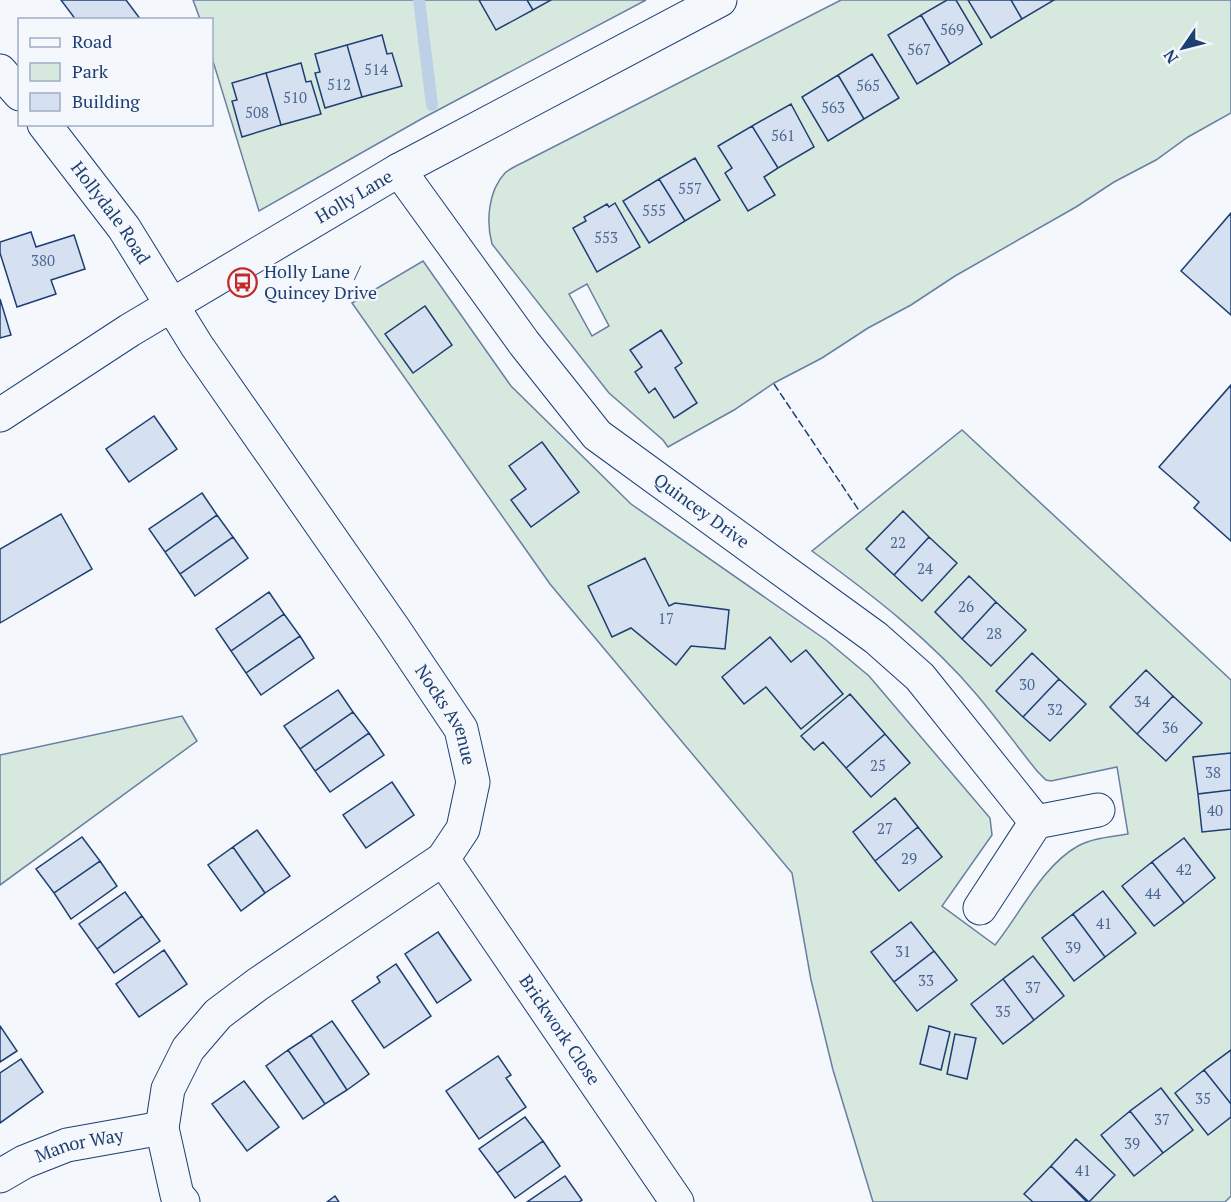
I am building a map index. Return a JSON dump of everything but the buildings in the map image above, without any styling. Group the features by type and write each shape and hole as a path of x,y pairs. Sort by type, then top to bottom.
{"street":[{"name":"Holly Lane","path":"0,415 173,304 399,170 720,0"},
{"path":"0,71 18,92"},
{"name":"Hollydale Road","path":"46,126 124,228 173,304"},
{"name":"Quincey Drive","path":"399,170 525,344 597,435 876,638 920,677 1036,822"},
{"name":"Nocks Avenue","path":"173,304 197,346 461,729 472,782 463,829 443,859 258,984 218,1014 188,1049 168,1089 162,1128 177,1194 183,1202"},
{"path":"980,908 1036,822 1098,810"},
{"name":"Brickwork Close","path":"443,859 677,1202"},
{"name":"Manor Way","path":"0,1176 24,1162 67,1145 162,1128"}],"green space":[{"path":"193,0 646,0 423,118 259,211 213,61 213,18 200,18"},
{"path":"841,0 1231,0 1231,113 1188,137 1156,160 1114,182 1076,207 955,276 911,305 868,328 822,358 774,383 734,410 668,447 609,393 492,244 489,217 495,189 499,180 511,169","holes":["587,284 609,326 592,336 569,294"]},
{"path":"423,261 511,386 631,504 826,640 869,676 990,818 992,835 942,906 995,945 1043,878 1065,855 1090,841 1128,834 1117,767 1051,781 1046,780 977,695 940,655 878,601 812,551 962,430 1231,680 1231,1196 1225,1202 873,1202 833,1070 811,980 792,873 550,584 352,303"},
{"path":"182,716 197,741 0,885 0,755"}],"waterway":[{"path":"419,0 432,105"}],"fence":[{"path":"774,384 860,512"}],"place":[{"name":"Holly Lane / Quincey Drive","path":"243,282"}]}
